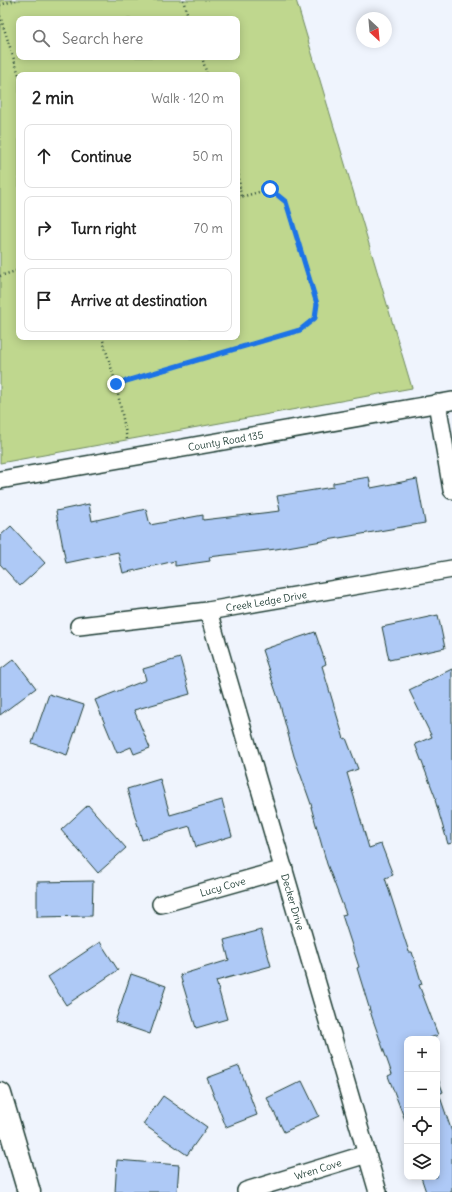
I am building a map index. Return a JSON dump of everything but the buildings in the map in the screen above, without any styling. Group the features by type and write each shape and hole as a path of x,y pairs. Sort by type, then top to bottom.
{"main road":[{"path":"0,1094 29,1192"}],"street":[{"name":"County Road 135","path":"0,480 445,402"},
{"path":"445,402 452,490"},
{"name":"Creek Ledge Drive","path":"79,626 208,611 452,569"},
{"name":"Decker Drive","path":"208,611 378,1192"},
{"name":"Lucy Cove","path":"161,904 284,869"},
{"name":"Wren Cove","path":"246,1191 367,1154"}],"path":[{"path":"0,5 16,0"},
{"path":"183,0 188,16"},
{"path":"0,16 18,72"},
{"path":"203,60 206,72"},
{"path":"116,384 300,330 315,318 317,304 286,202 270,189 241,196 240,190"},
{"path":"0,276 16,271"},
{"path":"103,340 116,384 130,458"}],"green space":[{"path":"0,0 296,0 412,388 0,463"}],"route":[{"path":"116,384 300,330 315,318 317,304 286,202 270,189"}]}
